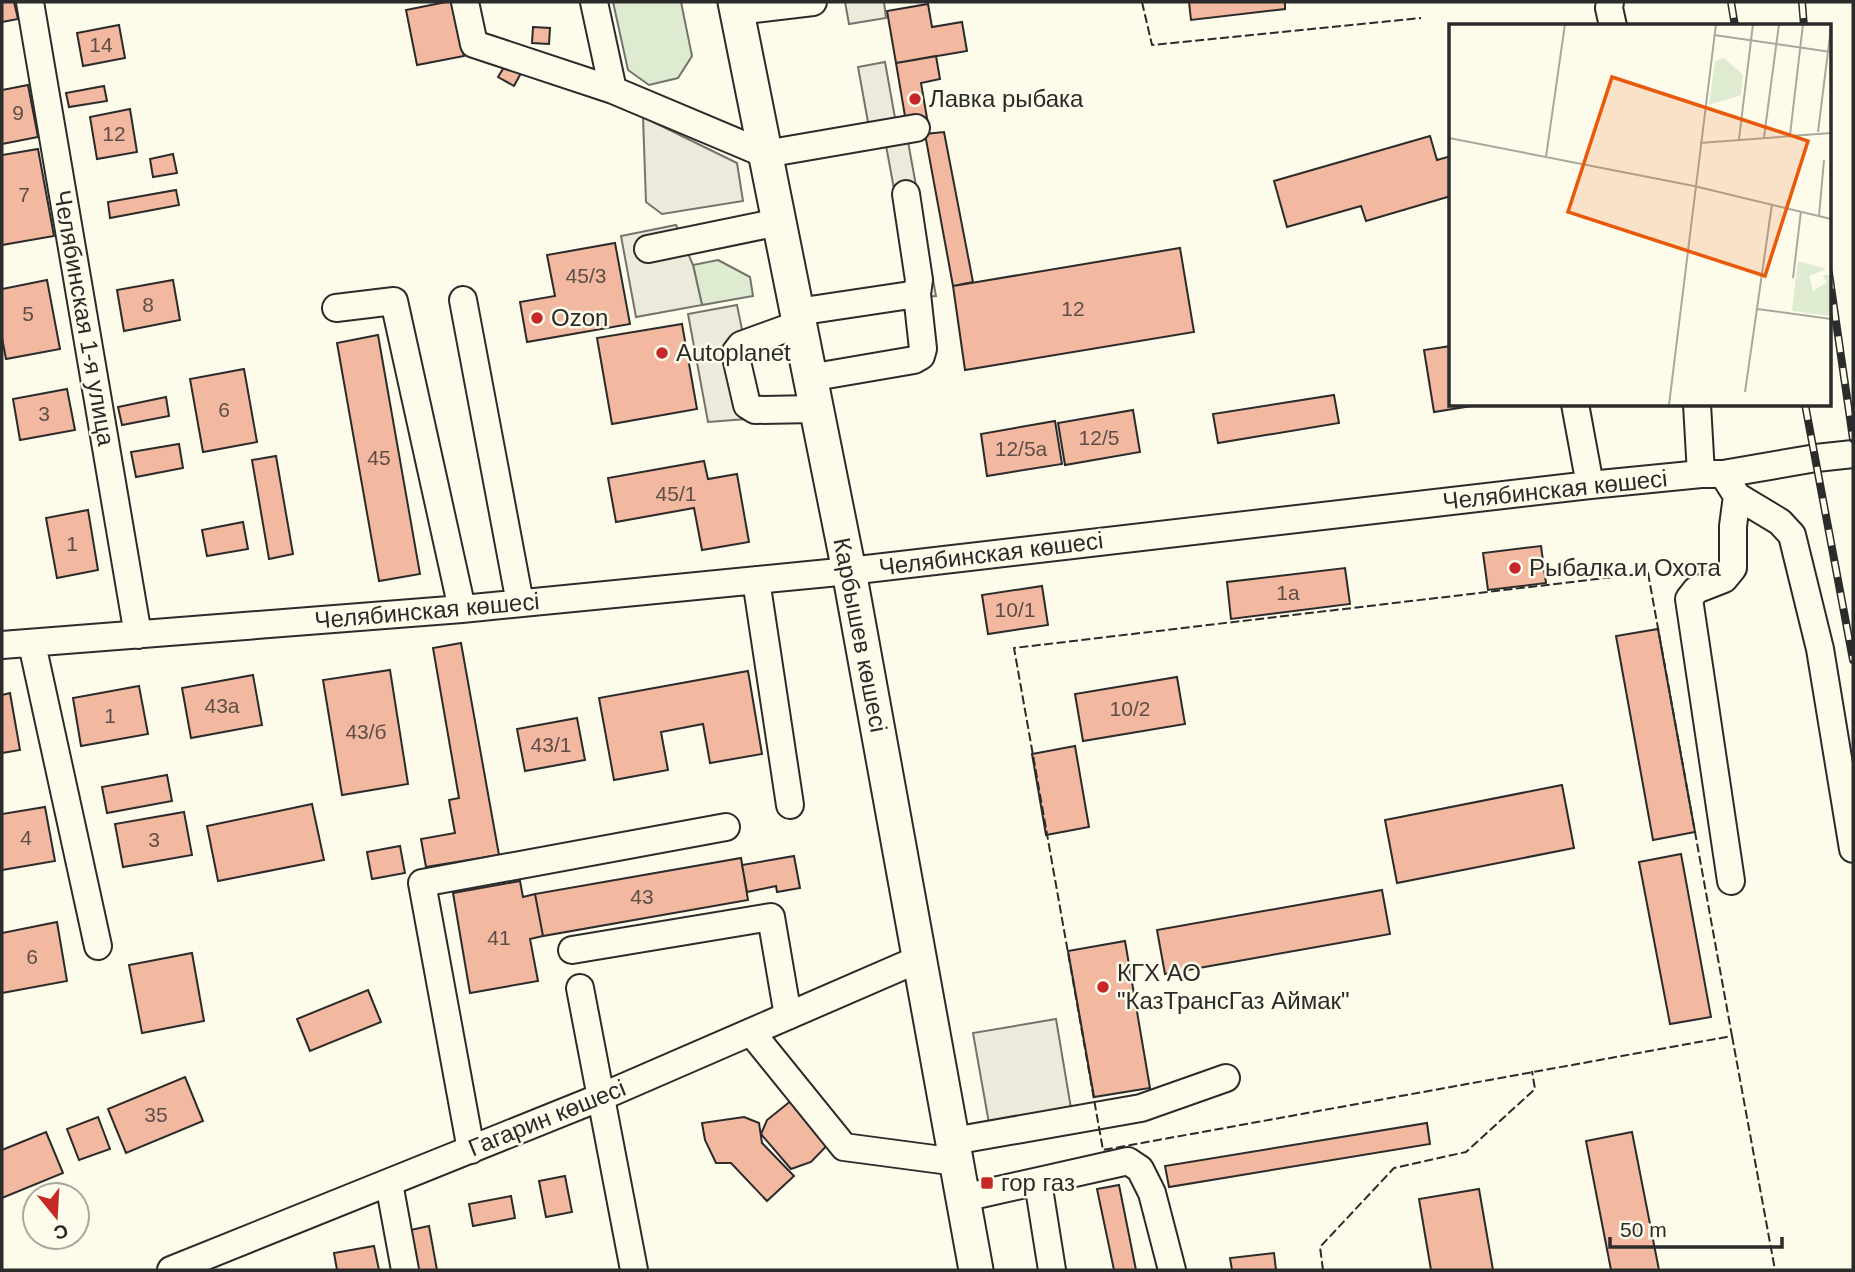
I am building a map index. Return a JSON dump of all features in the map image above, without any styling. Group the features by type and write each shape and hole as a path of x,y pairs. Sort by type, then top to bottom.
{"main road":[{"name":"Карбышев көшесі","path":"736,7 849,571 976,1270"}],"street":[{"name":"Челябинская 1-я улица","path":"30,2 138,635"},
{"path":"465,2 474,44 613,90 765,154 916,128"},
{"path":"594,2 613,90"},
{"path":"736,7 813,2"},
{"path":"1610,2 1614,24"},
{"path":"906,194 919,280 917,294 922,356 812,394 755,410 747,405 735,354 741,345 798,318 917,294"},
{"path":"648,248 779,222"},
{"path":"463,300 520,603"},
{"path":"336,308 394,301 462,609"},
{"path":"1576,406 1590,485"},
{"path":"1698,406 1733,526 1733,568 1724,579 1696,590 1689,599 1731,881"},
{"name":"Челябинская көшесі","path":"2,645 462,609 849,571 1590,485 1720,481 1816,458 1853,454"},
{"path":"1720,481 1780,522 1792,535 1820,649 1853,849"},
{"path":"756,580 790,805"},
{"path":"32,644 98,946"},
{"path":"471,1150 422,883 726,827"},
{"path":"572,950 771,917 788,1016"},
{"name":"Гагарин көшесі","path":"172,1270 601,1097 919,959"},
{"path":"580,988 634,1270"},
{"path":"751,1032 844,1147 955,1152 1141,1108 1226,1078"},
{"path":"963,1198 1128,1161 1140,1169 1152,1193 1172,1270"},
{"path":"1038,1182 1052,1270"},
{"path":"389,1183 405,1270"}],"green space":[{"path":"613,2 681,2 692,56 678,78 649,85 628,70"},
{"path":"718,260 750,277 753,296 702,305 693,265"}],"shaded area":[{"path":"845,2 884,2 886,18 849,24"},
{"path":"885,62 897,129 870,133 858,67"},
{"path":"643,117 737,163 743,201 662,214 646,202"},
{"path":"907,136 936,296 914,298 885,140"},
{"path":"676,225 693,265 702,305 636,317 621,236"},
{"path":"737,305 760,418 708,422 688,314"},
{"path":"1056,1019 1075,1132 993,1146 973,1033"}],"building":[{"path":"2,2 14,2 18,19 2,22"},
{"path":"452,2 464,56 417,65 406,10"},
{"path":"1189,2 1285,2 1285,9 1191,20"},
{"path":"928,4 932,27 962,22 967,51 896,63 887,11"},
{"path":"119,25 125,58 83,66 77,33"},
{"path":"533,27 550,28 549,44 532,43"},
{"path":"936,56 940,79 921,83 928,124 907,128 896,63"},
{"path":"506,64 521,73 514,86 498,77"},
{"path":"28,85 38,137 2,144 2,90"},
{"path":"104,86 107,101 69,107 66,93"},
{"path":"130,109 137,152 97,159 90,117"},
{"path":"944,132 973,282 953,286 925,134"},
{"path":"1430,136 1437,160 1449,157 1449,197 1366,221 1361,206 1287,227 1274,181"},
{"path":"38,149 54,236 2,245 2,155"},
{"path":"173,154 177,173 153,177 150,159"},
{"path":"176,190 179,205 110,218 108,202"},
{"path":"615,243 630,324 527,342 520,302 555,296 547,255"},
{"path":"1180,248 1194,332 965,370 953,286"},
{"path":"47,280 60,349 6,359 2,338 2,289"},
{"path":"173,280 180,320 124,331 117,290"},
{"path":"682,324 697,409 612,424 597,338"},
{"path":"378,335 420,574 379,581 337,343"},
{"path":"1449,346 1449,406 1472,406 1434,412 1424,350"},
{"path":"244,369 257,442 203,452 190,379"},
{"path":"67,389 75,430 20,440 13,399"},
{"path":"1334,395 1339,423 1218,443 1213,414"},
{"path":"166,397 169,416 122,425 118,407"},
{"path":"1133,410 1140,452 1065,465 1058,423"},
{"path":"1055,421 1062,464 987,476 981,434"},
{"path":"179,444 183,468 136,477 131,452"},
{"path":"276,456 293,554 269,559 252,460"},
{"path":"704,461 708,479 737,474 749,542 702,550 694,508 616,522 608,478"},
{"path":"88,510 98,570 57,578 46,518"},
{"path":"243,522 248,549 207,556 202,530"},
{"name":"Рыбалка и Охота","path":"1541,546 1546,583 1488,590 1483,553"},
{"path":"1345,568 1350,604 1231,619 1227,582"},
{"path":"1042,586 1048,625 988,634 982,595"},
{"path":"1658,629 1695,832 1653,840 1616,636"},
{"path":"461,643 499,855 426,867 421,839 455,833 449,800 459,798 433,648"},
{"path":"390,670 408,784 342,795 323,680"},
{"path":"748,671 762,754 710,763 703,724 661,732 668,770 614,780 599,698"},
{"path":"253,675 262,725 191,738 182,688"},
{"path":"1177,677 1185,724 1083,741 1075,694"},
{"path":"139,686 148,734 81,746 73,698"},
{"path":"10,693 20,750 2,753 2,695"},
{"path":"577,718 585,760 525,771 517,729"},
{"path":"1075,746 1089,827 1046,835 1032,754"},
{"path":"167,775 172,801 107,813 102,787"},
{"path":"1562,785 1574,848 1397,883 1385,820"},
{"path":"312,804 324,860 218,881 207,826"},
{"path":"45,807 55,861 2,870 2,814"},
{"path":"184,812 192,855 123,867 115,824"},
{"path":"400,846 405,873 372,879 367,852"},
{"path":"1681,854 1711,1017 1670,1024 1639,862"},
{"path":"794,856 800,888 777,892 776,886 747,892 742,865"},
{"path":"741,858 748,900 543,936 535,894"},
{"path":"520,881 523,897 535,894 543,936 530,939 538,981 470,993 453,893"},
{"path":"1382,890 1390,934 1165,974 1157,930"},
{"path":"57,922 67,981 2,993 2,933"},
{"name":"КГХ АО \"КазТрансГаз Аймак\"","path":"1125,941 1150,1088 1094,1097 1068,951"},
{"path":"192,953 204,1021 142,1033 129,965"},
{"path":"368,990 381,1022 310,1051 297,1019"},
{"path":"185,1077 203,1121 126,1153 108,1109"},
{"path":"807,1088 842,1130 811,1162 791,1169 761,1134 767,1120"},
{"path":"98,1117 110,1149 79,1160 67,1129"},
{"path":"744,1117 759,1123 762,1143 794,1176 767,1201 731,1163 716,1163 705,1140 702,1123"},
{"path":"1427,1123 1430,1144 1169,1187 1165,1166"},
{"path":"46,1132 63,1173 43,1181 21,1181 21,1190 2,1198 2,1150"},
{"path":"1632,1132 1659,1270 1611,1270 1586,1141"},
{"path":"565,1176 572,1212 546,1217 539,1181"},
{"path":"1119,1185 1136,1270 1114,1270 1097,1189"},
{"path":"1479,1189 1493,1270 1431,1270 1419,1199"},
{"path":"511,1196 515,1218 473,1226 469,1204"},
{"path":"429,1226 437,1270 413,1270 406,1231"},
{"path":"374,1246 379,1270 337,1270 334,1253"},
{"path":"1274,1253 1276,1270 1232,1270 1230,1258"}],"railway":[{"path":"1731,2 1735,24"},
{"path":"1802,2 1804,24"},
{"path":"1830,280 1853,439"},
{"path":"1805,406 1853,660"}],"fence":[{"path":"1142,2 1152,45 1421,18"},
{"path":"1648,573 1732,1036 1103,1150 1014,648 1648,573"},
{"path":"1732,1036 1775,1270"},
{"path":"1323,1270 1320,1247 1394,1168 1466,1152 1535,1089 1532,1071"}],"place":[{"name":"Лавка рыбака","path":"915,99"},
{"name":"Ozon","path":"537,318"},
{"name":"Autoplanet","path":"662,353"},
{"name":"Рыбалка и Охота","path":"1515,568"},
{"name":"КГХ АО \"КазТрансГаз Аймак\"","path":"1103,987"},
{"name":"гор газ","path":"987,1183"}]}
